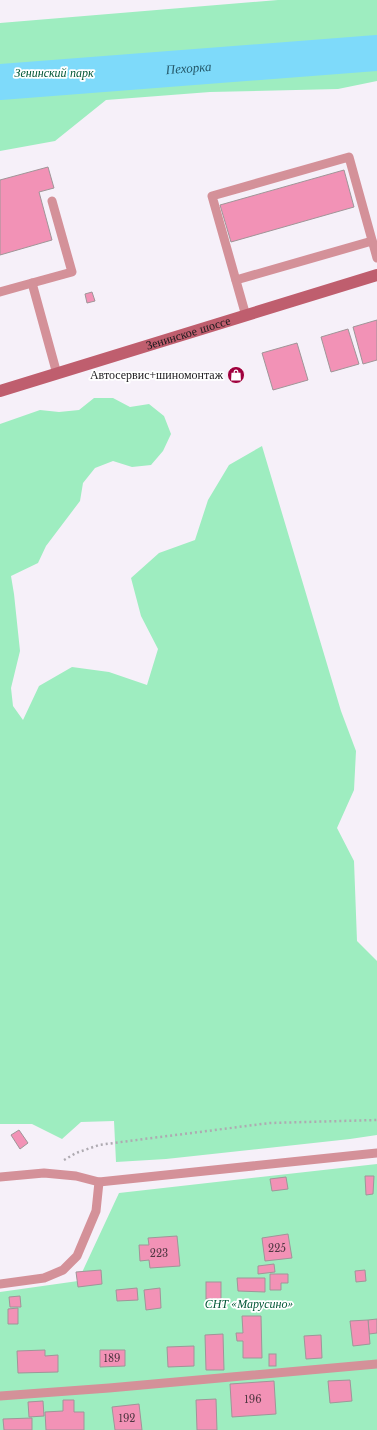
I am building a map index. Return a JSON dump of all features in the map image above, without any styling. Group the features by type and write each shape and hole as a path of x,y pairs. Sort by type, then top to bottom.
{"main road":[{"name":"Зенинское шоссе","path":"0,391 377,275"}],"lane":[{"path":"246,316 212,196 349,157 377,258"},
{"path":"0,292 72,272 52,201"},
{"path":"236,280 372,241"},
{"path":"32,283 57,374"},
{"path":"0,1177 44,1173 76,1176 100,1182 377,1153"},
{"path":"0,1284 44,1278 63,1270 77,1256 96,1210 100,1182"},
{"path":"0,1396 109,1388 377,1364"}],"path":[{"path":"44,1173 76,1153 99,1145 270,1123 377,1120"}],"green space":[{"name":"Зенинский парк","path":"278,0 377,0 377,81 338,89 210,92 106,100 55,141 0,151 0,23"},
{"path":"94,398 113,398 130,407 149,404 164,416 171,434 163,451 151,465 132,467 113,461 95,468 83,483 80,501 46,546 38,563 11,576 20,651 11,688 13,706 23,720 39,686 72,667 109,672 147,685 158,649 141,616 131,578 159,553 195,540 208,500 229,465 262,446 341,711 356,751 354,790 337,828 354,861 357,941 377,961 377,1135 166,1159 116,1162 114,1121 81,1122 62,1139 32,1124 0,1124 0,424 40,410 59,412 79,410"},
{"name":"СНТ «Марусино»","path":"377,1164 377,1430 0,1430 0,1292 78,1281 119,1193"}],"building":[{"path":"48,167 54,188 39,192 52,240 0,255 0,180"},
{"path":"344,170 354,207 231,242 220,205"},
{"path":"92,292 95,301 87,303 85,294"},
{"path":"377,320 377,360 363,364 353,327"},
{"path":"348,329 359,364 331,372 321,337"},
{"path":"297,343 308,380 273,390 262,353"},
{"path":"19,1130 28,1143 20,1149 11,1135"},
{"path":"365,1176 374,1176 373,1194 366,1195"},
{"path":"286,1177 288,1189 272,1191 270,1179"},
{"path":"288,1234 292,1258 265,1261 262,1238"},
{"path":"177,1236 180,1266 150,1268 149,1260 140,1261 139,1245 149,1245 148,1238"},
{"path":"274,1264 275,1272 258,1274 258,1266"},
{"path":"101,1270 102,1284 78,1287 76,1272"},
{"path":"365,1270 366,1281 356,1282 355,1271"},
{"path":"270,1274 288,1274 288,1283 281,1283 281,1290 270,1290"},
{"path":"237,1278 265,1278 265,1292 238,1291"},
{"path":"206,1282 221,1282 221,1299 206,1299"},
{"path":"137,1288 138,1300 117,1301 116,1290"},
{"path":"160,1288 161,1308 146,1310 144,1290"},
{"path":"20,1296 21,1307 10,1307 9,1297"},
{"path":"18,1308 18,1324 8,1324 8,1309"},
{"path":"242,1316 261,1316 262,1358 243,1358 243,1341 237,1341 236,1333 243,1333"},
{"path":"377,1319 377,1333 369,1334 368,1320"},
{"path":"368,1320 370,1344 353,1346 350,1321"},
{"path":"223,1334 224,1370 206,1370 205,1335"},
{"path":"321,1335 322,1358 306,1359 304,1336"},
{"path":"194,1346 194,1366 168,1367 167,1347"},
{"path":"45,1350 45,1356 58,1355 58,1372 18,1373 17,1351"},
{"path":"100,1350 125,1350 125,1366 100,1367"},
{"path":"269,1354 276,1354 276,1366 269,1366"},
{"path":"350,1380 352,1401 330,1403 328,1381"},
{"path":"274,1381 276,1414 232,1417 230,1384"},
{"path":"216,1399 217,1430 197,1430 196,1400"},
{"path":"63,1400 74,1400 74,1412 84,1412 84,1430 46,1430 45,1412 63,1411"},
{"path":"43,1401 44,1416 29,1417 28,1402"},
{"path":"139,1404 142,1430 115,1430 112,1407"},
{"path":"32,1418 32,1430 4,1430 3,1419"}],"waterway":[{"name":"Пехорка","path":"0,82 377,53"}],"place":[{"name":"Автосервис+шиномонтаж","path":"236,375"}]}
